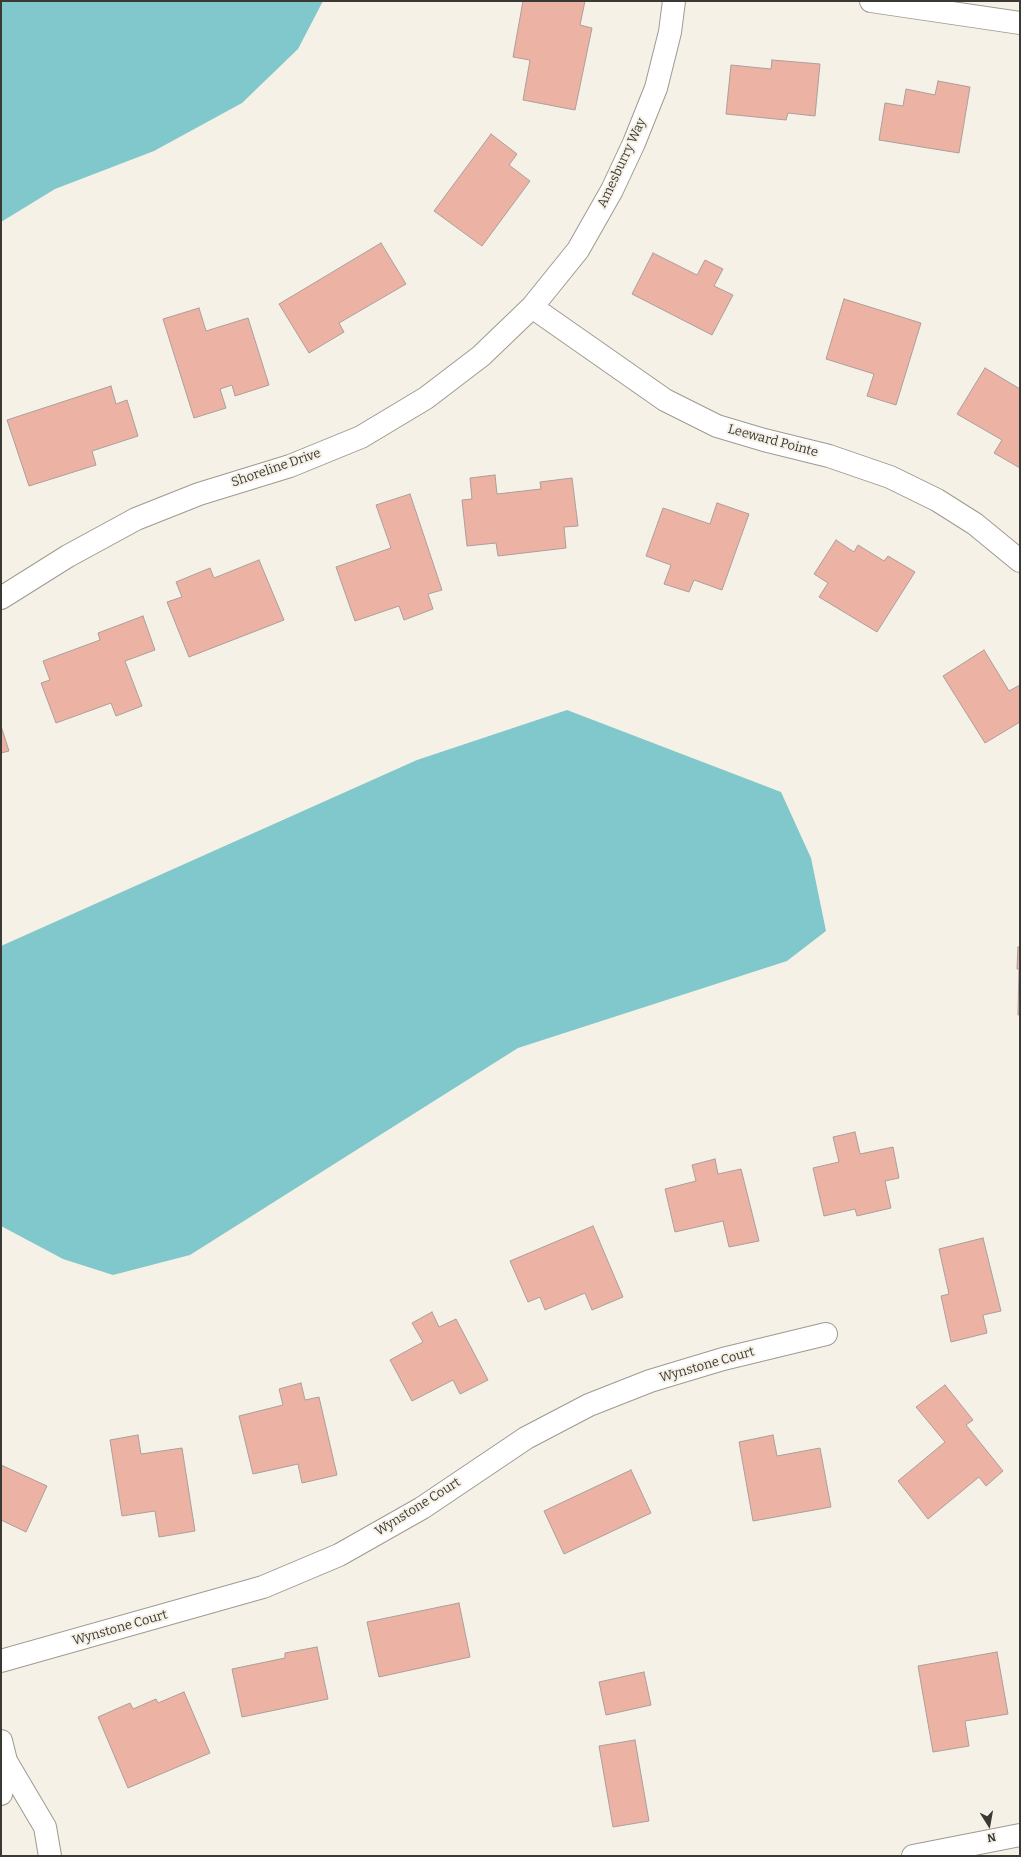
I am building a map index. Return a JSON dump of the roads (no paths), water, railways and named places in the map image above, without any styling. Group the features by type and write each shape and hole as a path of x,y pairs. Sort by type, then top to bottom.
{"street":[{"name":"Amesburry Way","path":"532,307 578,250 612,190 634,143 656,88 670,32 674,1"},
{"path":"871,1 1020,23"},
{"name":"Leeward Pointe","path":"532,307 666,400 717,426 764,440 829,456 890,477 937,500 969,520 1020,561"},
{"name":"Shoreline Drive","path":"1,598 68,556 136,519 199,494 290,466 361,437 426,398 463,370 481,356 532,307"},
{"name":"Wynstone Court","path":"1,1661 263,1587 339,1555 422,1508 526,1438 590,1405 650,1381 716,1361 826,1334"},
{"path":"1,1794 3,1751"},
{"path":"3,1751 45,1827 50,1856"},
{"path":"913,1856 1020,1835"}],"water":[{"path":"1,1 323,1 298,49 242,103 154,151 55,189 1,222"},
{"path":"567,710 781,792 811,858 826,931 787,961 518,1048 190,1255 113,1275 63,1259 1,1226 1,946 417,760"}]}
